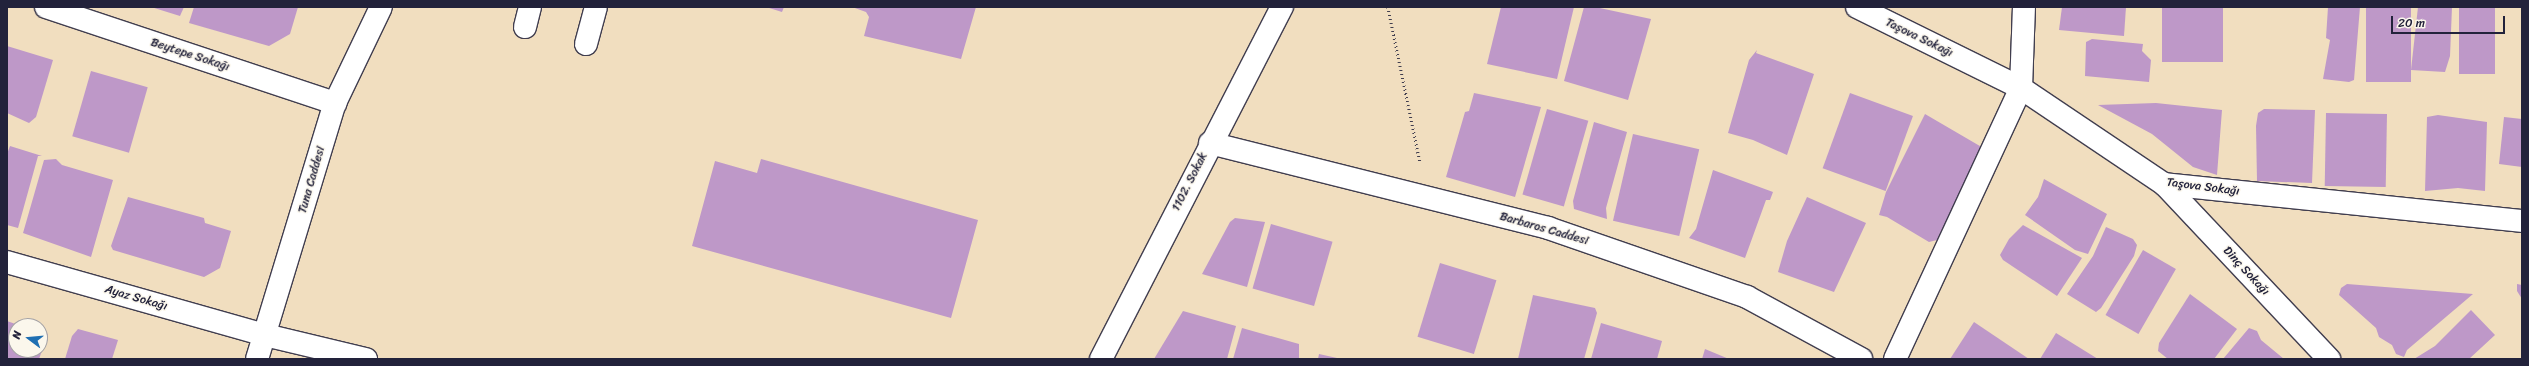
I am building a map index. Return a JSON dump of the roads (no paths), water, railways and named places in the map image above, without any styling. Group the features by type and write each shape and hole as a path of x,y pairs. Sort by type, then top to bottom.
{"street":[{"name":"Beytepe Sokağı","path":"46,7 334,103"},
{"name":"Tuna Caddesi","path":"257,359 334,103 381,7"},
{"path":"586,44 596,7"},
{"name":"1102. Sokak","path":"1101,359 1210,143 1282,7"},
{"name":"Taşova Sokağı","path":"1857,7 2021,88 2164,184 2522,221"},
{"path":"1895,359 2021,88 2024,7"},
{"name":"Barbaros Caddesi","path":"1210,143 1548,228 1747,297 1861,359"},
{"name":"Dinç Sokağı","path":"2164,184 2329,359"},
{"name":"Ayaz Sokağı","path":"7,262 265,335"},
{"path":"265,335 366,359"}]}
